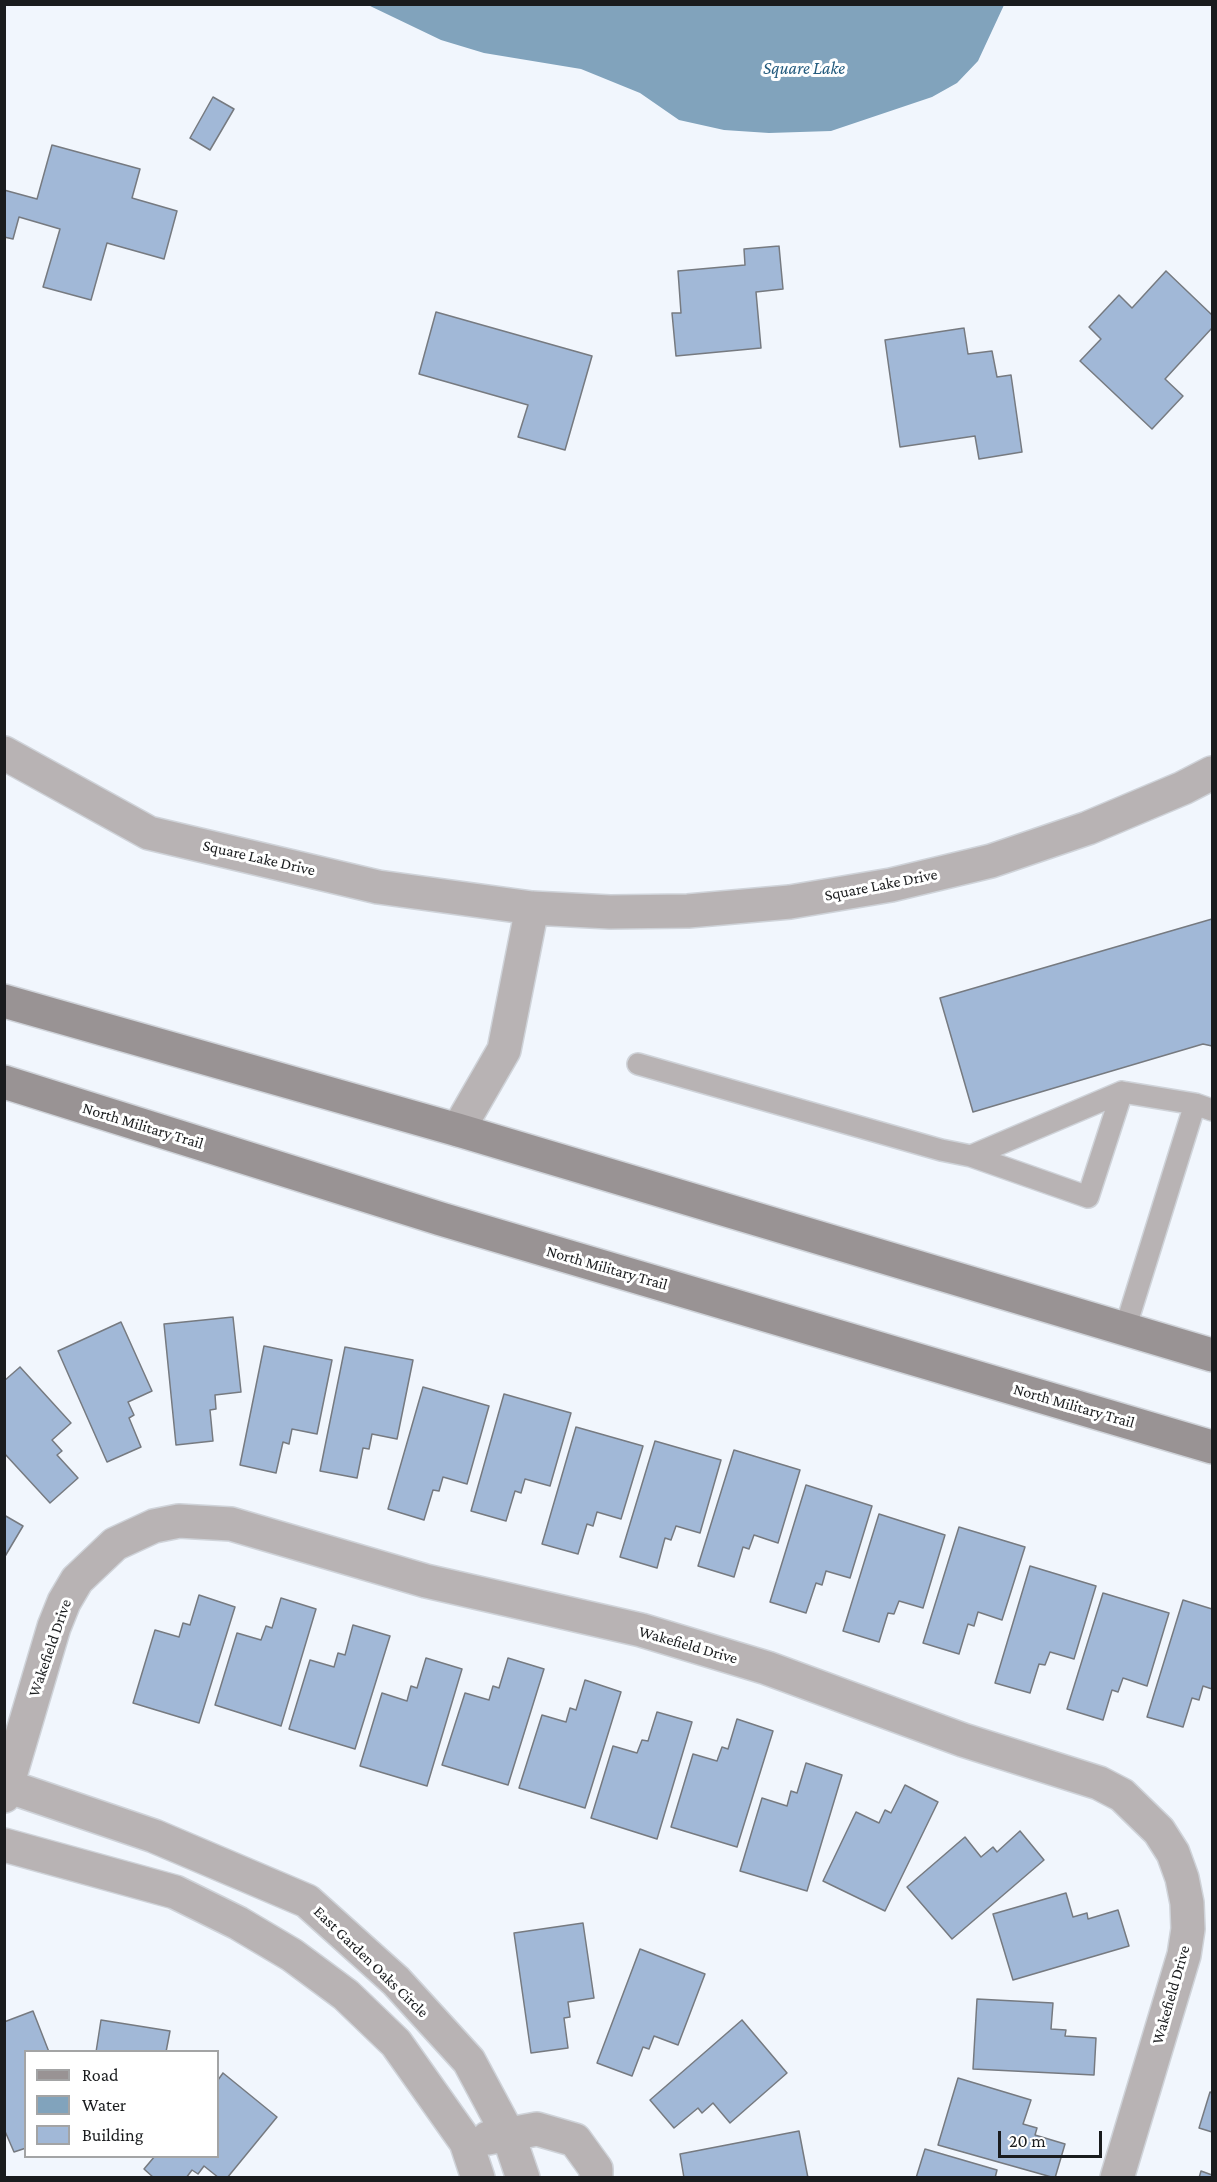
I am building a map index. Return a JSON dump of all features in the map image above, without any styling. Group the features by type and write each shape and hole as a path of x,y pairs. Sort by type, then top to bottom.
{"main road":[{"path":"4,1001 458,1130 1212,1355"},
{"name":"North Military Trail","path":"4,1082 441,1219 1212,1447"}],"street":[{"name":"Square Lake Drive","path":"4,753 149,832 378,887 532,908 610,912 688,911 790,902 891,885 991,861 1088,828 1212,773"},
{"path":"458,1130 504,1050 532,908"},
{"name":"Wakefield Drive","path":"5,1789 54,1627 64,1602 77,1580 115,1544 154,1526 180,1521 206,1520 231,1524 426,1581 652,1634 767,1668 963,1740 1099,1783 1122,1795 1159,1831 1173,1853 1182,1878 1187,1903 1188,1929 1184,1954 1117,2178"},
{"name":"East Garden Oaks Circle","path":"5,1789 154,1836 307,1901 396,1981 470,2061 508,2134 523,2178"},
{"path":"4,1845 175,1892 238,1923 292,1955 346,1995 396,2043 466,2142 478,2178"},
{"path":"466,2142 537,2129 575,2140 596,2169 596,2178"}],"lane":[{"path":"638,1064 941,1150 971,1156 1088,1197 1122,1092"},
{"path":"971,1156 1122,1092 1204,1107 1125,1329"}],"water":[{"name":"Square Lake","path":"368,5 1004,5 978,61 957,83 932,97 831,131 769,133 724,130 679,120 640,93 581,69 484,53 441,40"}],"building":[{"path":"213,97 234,109 210,150 190,138"},
{"path":"52,145 140,169 132,198 177,211 164,259 107,243 91,300 43,287 60,229 19,217 13,239 4,237 4,190 37,199"},
{"path":"779,246 783,289 756,292 761,348 676,356 672,313 681,313 678,271 745,265 744,249"},
{"path":"1166,271 1212,315 1212,328 1165,379 1183,396 1152,429 1080,361 1101,339 1089,327 1119,295 1132,308"},
{"path":"436,312 592,356 565,450 518,437 528,405 419,374"},
{"path":"964,328 968,354 992,351 997,377 1011,375 1022,452 979,459 975,436 900,447 885,340"},
{"path":"1212,919 1212,1046 1203,1044 973,1112 940,998"},
{"path":"233,1317 241,1392 215,1395 216,1409 210,1410 213,1441 176,1445 164,1324"},
{"path":"121,1322 152,1391 128,1402 134,1415 129,1418 141,1447 107,1462 58,1351"},
{"path":"264,1346 332,1360 317,1434 292,1429 289,1444 283,1442 276,1473 240,1465"},
{"path":"345,1347 413,1360 397,1439 372,1434 369,1449 363,1448 357,1478 320,1471"},
{"path":"20,1367 71,1423 52,1440 62,1451 57,1455 78,1478 50,1503 4,1453 4,1381"},
{"path":"423,1387 489,1406 467,1484 443,1477 439,1491 433,1490 424,1520 388,1509"},
{"path":"504,1394 571,1413 550,1486 525,1479 521,1493 515,1491 506,1521 471,1511"},
{"path":"576,1427 643,1446 621,1519 597,1512 593,1526 587,1524 578,1554 542,1544"},
{"path":"655,1441 721,1460 700,1533 676,1526 671,1540 665,1538 657,1568 620,1557"},
{"path":"734,1450 800,1470 778,1543 754,1535 749,1549 743,1547 734,1577 698,1566"},
{"path":"806,1485 872,1506 850,1578 826,1571 822,1585 816,1583 806,1613 770,1602"},
{"path":"879,1514 945,1535 923,1608 899,1601 894,1614 888,1613 879,1642 843,1631"},
{"path":"4,1515 23,1526 4,1558"},
{"path":"959,1527 1025,1547 1002,1620 978,1612 974,1626 968,1624 959,1654 923,1643"},
{"path":"1030,1566 1096,1586 1074,1659 1050,1652 1045,1665 1039,1664 1030,1693 995,1683"},
{"path":"1103,1593 1169,1613 1147,1686 1123,1678 1118,1692 1112,1690 1103,1720 1067,1709"},
{"path":"199,1595 235,1607 199,1723 133,1703 155,1630 179,1637 183,1623 190,1625"},
{"path":"281,1598 316,1609 281,1726 215,1705 237,1633 261,1640 266,1626 272,1628"},
{"path":"1183,1600 1212,1609 1212,1689 1203,1686 1199,1700 1192,1698 1183,1727 1147,1717"},
{"path":"353,1625 390,1636 355,1749 289,1729 310,1660 334,1667 338,1653 345,1655"},
{"path":"426,1658 462,1669 427,1786 360,1766 382,1693 407,1701 411,1686 417,1688"},
{"path":"508,1658 544,1669 508,1785 442,1765 465,1693 489,1700 493,1686 499,1688"},
{"path":"585,1680 621,1692 585,1808 519,1788 542,1715 566,1722 570,1708 576,1710"},
{"path":"657,1712 692,1722 657,1839 591,1818 613,1746 637,1753 642,1740 648,1741"},
{"path":"737,1719 773,1731 737,1847 671,1827 693,1754 717,1761 722,1747 728,1749"},
{"path":"806,1763 842,1775 807,1891 740,1871 762,1798 787,1806 791,1791 797,1793"},
{"path":"905,1785 938,1802 885,1911 823,1881 856,1812 879,1823 885,1810 891,1813"},
{"path":"1020,1831 1044,1860 952,1939 907,1887 965,1837 981,1857 993,1847 997,1852"},
{"path":"1066,1893 1073,1917 1087,1913 1088,1919 1118,1910 1129,1946 1013,1980 993,1914"},
{"path":"583,1923 594,1998 568,2002 570,2017 564,2018 568,2048 531,2053 514,1933"},
{"path":"640,1949 705,1974 678,2045 654,2036 649,2049 643,2047 632,2076 597,2063"},
{"path":"977,1999 1053,2003 1051,2029 1066,2030 1065,2036 1096,2038 1094,2075 973,2069"},
{"path":"33,2011 48,2050 24,2050 24,2149 14,2152 4,2129 4,2022"},
{"path":"101,2020 170,2031 166,2050 96,2050"},
{"path":"742,2020 787,2073 730,2123 713,2103 702,2113 698,2108 674,2128 650,2100"},
{"path":"223,2073 277,2117 227,2178 219,2178 204,2166 198,2174 192,2170 186,2178 154,2178 144,2169 153,2158 219,2158 219,2079"},
{"path":"958,2078 1031,2100 1023,2124 1037,2128 1035,2135 1065,2144 1055,2178 938,2145"},
{"path":"1210,2092 1212,2093 1212,2132 1199,2128"},
{"path":"799,2131 808,2178 684,2178 680,2154"},
{"path":"925,2149 997,2170 995,2178 916,2178"},
{"path":"1201,2171 1212,2175 1212,2178 1199,2178"}]}
